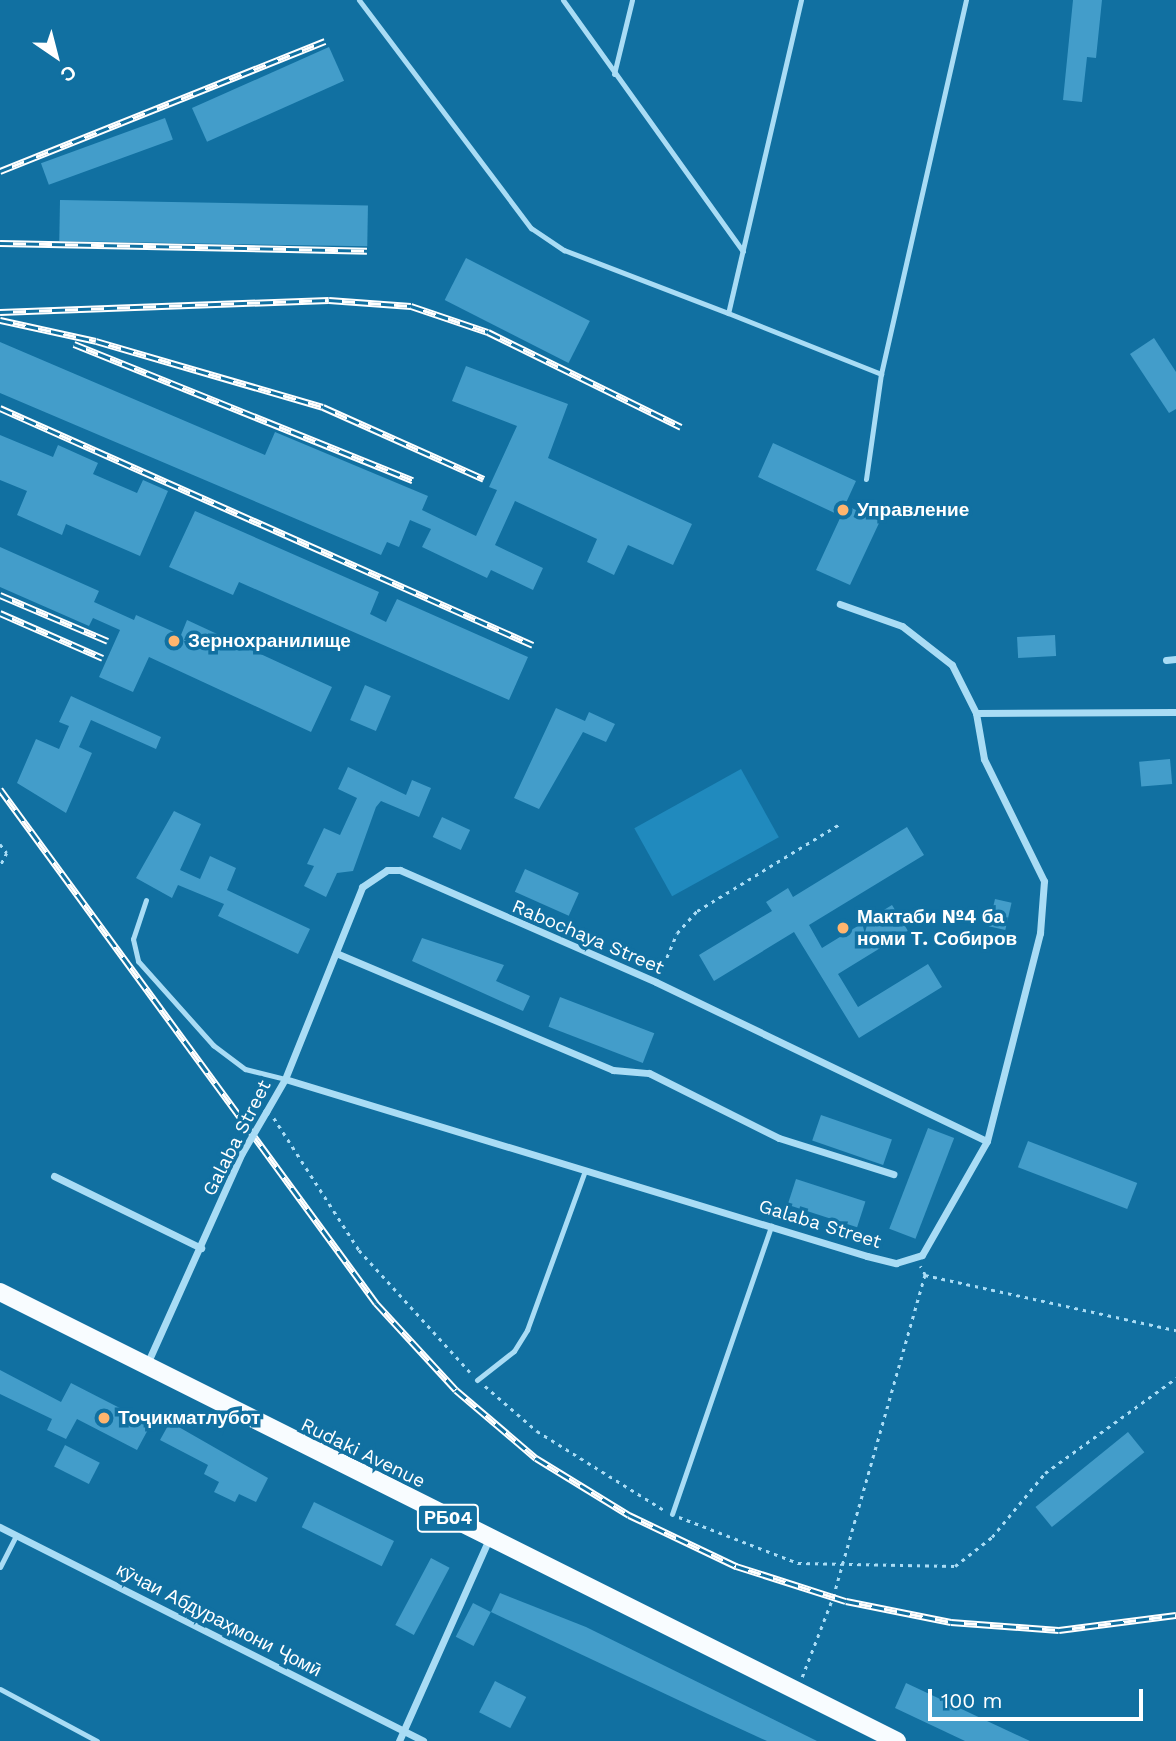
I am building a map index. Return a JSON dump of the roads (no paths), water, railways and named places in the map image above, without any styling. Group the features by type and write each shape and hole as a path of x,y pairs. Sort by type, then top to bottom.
{"main road":[{"name":"Rudaki Avenue","path":"0,1292 145,1368 897,1741"}],"street":[{"path":"840,604 929,643 952,665 975,713 984,759 1038,863 1045,908 988,1141"},
{"path":"1166,660 1176,659"},
{"path":"975,713 1176,712"},
{"name":"Rabochaya Street","path":"285,1079 362,887 387,870 400,870 656,982 988,1141"},
{"path":"335,953 613,1070 649,1073 779,1138 893,1174"},
{"name":"Galaba Street","path":"145,1368 242,1153 285,1079 877,1258 916,1260 988,1141"},
{"path":"54,1176 201,1248"},
{"name":"кӯчаи Абдураҳмони Ҷомӣ","path":"0,1527 423,1741"},
{"path":"398,1741 399,1728 489,1539"}],"lane":[{"path":"359,0 531,228 564,250 881,374"},
{"path":"563,0 743,251"},
{"path":"614,74 632,0"},
{"path":"728,313 801,0"},
{"path":"866,479 881,374 966,0"},
{"path":"146,900 133,939 138,961 213,1045 245,1069 285,1079"},
{"path":"477,1380 514,1351 527,1330 585,1171"},
{"path":"672,1514 771,1226"},
{"path":"0,1567 16,1535"},
{"path":"0,1689 97,1741"}],"railway":[{"path":"0,171 325,41"},
{"path":"0,243 367,251"},
{"path":"0,312 329,300 411,306 488,332 681,427"},
{"path":"0,320 96,341 323,407 484,479"},
{"path":"74,344 413,480"},
{"path":"0,408 533,645"},
{"path":"0,595 108,641"},
{"path":"0,613 103,658"},
{"path":"0,789 376,1303 456,1390 536,1458 629,1515 736,1566 846,1601 951,1622 1059,1630 1176,1615"}],"place":[{"name":"Управление","path":"843,510"},
{"name":"Зернохранилище","path":"174,641"},
{"name":"Мактаби №4 ба номи Т. Собиров","path":"843,928"},
{"name":"Тоҷикматлубот","path":"104,1418"}]}
